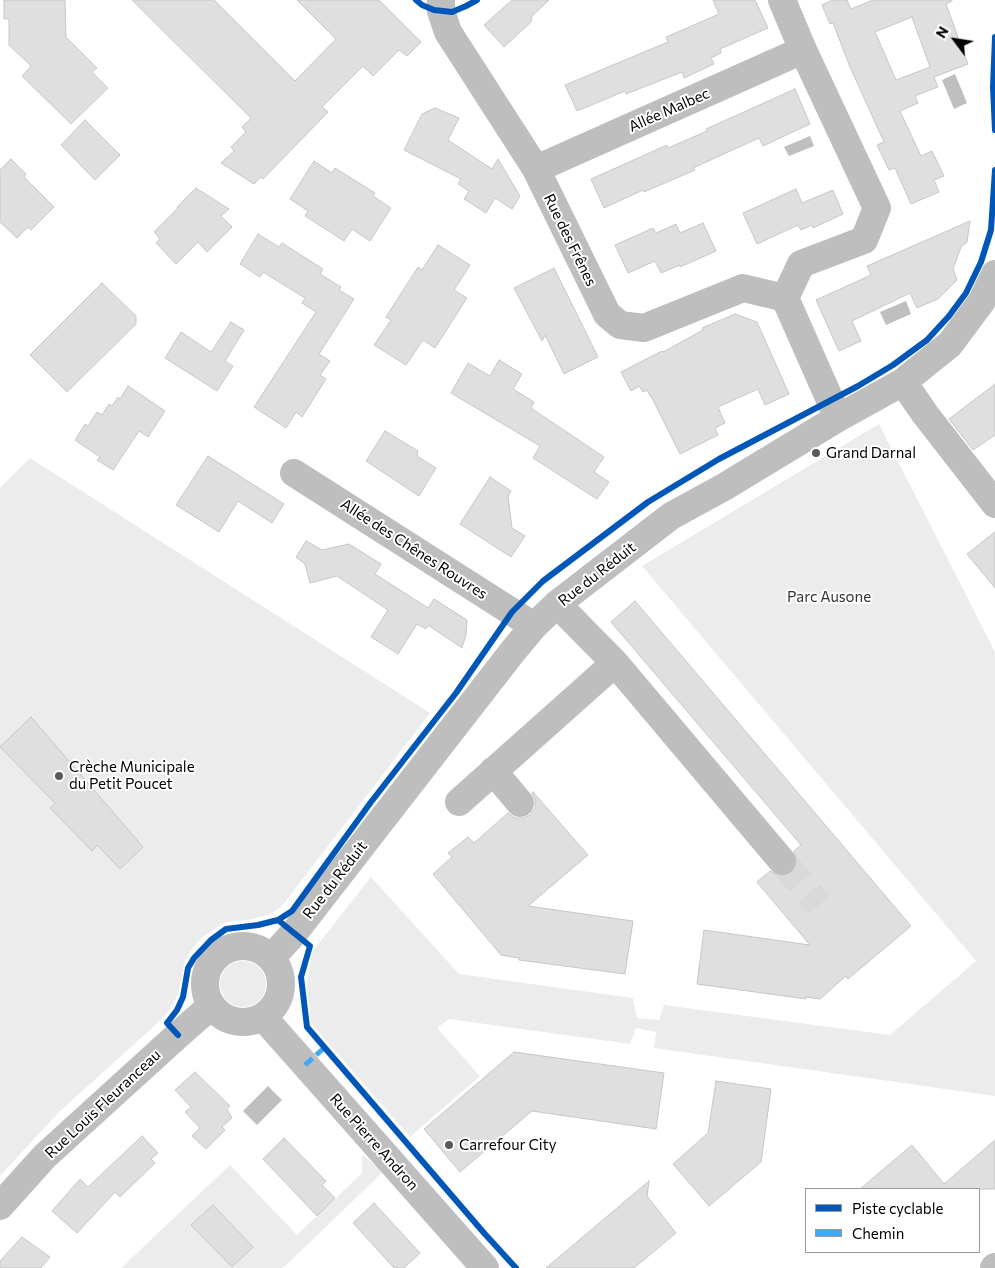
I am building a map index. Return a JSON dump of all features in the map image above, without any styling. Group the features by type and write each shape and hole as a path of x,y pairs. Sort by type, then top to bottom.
{"street":[{"name":"Rue des Frênes","path":"441,0 441,11 448,32 536,169 606,314 620,325 644,328 743,288 785,298"},
{"path":"782,0 803,50 877,208 864,240 801,264 785,298 838,418"},
{"name":"Allée Malbec","path":"536,169 803,50"},
{"name":"Rue du Réduit","path":"271,958 294,933 507,658 534,626 557,604 672,516 902,382 950,344 982,301 995,274"},
{"path":"902,382 995,504"},
{"name":"Allée des Chênes Rouvres","path":"294,473 534,626"},
{"path":"557,604 615,663 782,861"},
{"path":"459,802 615,663"},
{"path":"493,772 520,803"},
{"path":"241,946 252,947 262,951 271,958 278,967 281,978 278,1000 272,1010 253,1022 241,1023 230,1021 219,1015 211,1006 206,996 204,984 206,972 212,962 230,948 241,946"},
{"name":"Rue Louis Fleuranceau","path":"0,1206 45,1156 211,1006"},
{"name":"Rue Pierre Andron","path":"263,1017 486,1268"}],"green space":[{"name":"Parc Ausone","path":"879,424 995,652 995,1096 654,1048 656,1032 636,1028 630,1044 449,1019 437,1028 480,1076 410,1137 311,1023 307,986 312,952 371,877 459,974 633,998 637,1018 659,1020 664,1005 890,1035 976,961 642,566"},
{"path":"30,458 430,713 282,906 271,914 248,920 224,923 201,938 191,950 184,964 178,994 163,1018 58,1113 0,1176 0,488"},
{"path":"238,961 248,961 262,971 266,984 262,997 256,1003 248,1007 238,1007 224,997 220,989 220,979 230,965"},
{"path":"362,1154 383,1172 283,1268 121,1268 230,1165 297,1235 362,1173"}],"shaded area":[{"path":"955,74 967,103 954,109 942,80"},
{"path":"810,136 814,146 789,156 784,147"},
{"path":"906,301 911,314 886,325 880,312"},
{"path":"268,1086 282,1100 257,1125 243,1111"}],"building":[{"path":"4,0 65,0 66,37 97,68 92,72 108,88 71,124 22,76 31,66 9,45 9,19 4,19"},
{"path":"132,0 214,0 295,81 336,39 297,0 379,0 421,42 407,56 399,50 373,76 363,66 322,107 328,112 263,179 261,177 254,184 221,163 234,151 231,147 246,132 242,127 251,118"},
{"path":"512,0 549,0 532,16 531,22 504,47 484,25"},
{"path":"713,0 755,0 768,28 720,49 721,53 711,58 714,64 684,78 682,72 626,94 625,91 577,111 565,85 668,42 666,37 719,14"},
{"path":"833,0 847,0 851,9 873,0 952,0 946,4 968,64 934,77 938,87 915,96 918,103 900,111 921,156 932,151 944,176 934,180 939,192 911,204 895,168 889,170 877,145 884,142 850,67 833,23 830,24 822,5","holes":["912,17 930,67 896,80 875,32"]},
{"path":"795,89 810,124 763,146 759,138 693,168 695,170 644,192 643,190 604,208 591,179 667,145 668,148 707,131 706,129"},
{"path":"435,108 459,118 448,140 492,169 498,159 520,196 512,209 495,198 486,213 464,199 469,191 458,184 461,179 404,150 422,114"},
{"path":"85,120 120,155 95,180 61,145"},
{"path":"11,159 26,174 24,177 54,207 31,230 28,227 17,238 0,222 0,170"},
{"path":"314,161 332,173 335,168 375,193 373,196 391,208 370,241 352,229 344,241 305,216 308,211 290,199"},
{"path":"196,188 229,209 221,216 232,227 207,252 198,242 176,264 156,243 160,239 154,232"},
{"path":"796,189 802,203 833,190 843,214 813,228 812,225 801,230 798,225 757,244 743,213"},
{"path":"970,221 967,242 961,247 953,269 957,280 938,299 917,308 910,293 852,321 861,341 839,351 816,300 871,275 867,266"},
{"path":"703,223 716,251 661,273 655,261 628,273 615,245 653,228 656,233 676,224 680,233"},
{"path":"258,234 279,247 282,243 323,269 320,274 341,287 339,290 354,299 319,354 330,361 320,375 326,379 302,417 296,412 286,428 254,407 316,312 302,303 305,298 263,272 260,277 240,264"},
{"path":"438,245 470,265 454,290 467,298 435,348 423,340 406,365 374,345 391,320 386,317 418,267 422,270"},
{"path":"554,268 598,357 564,374 545,335 542,341 514,288"},
{"path":"102,283 136,316 136,324 67,392 30,355"},
{"path":"735,314 757,322 789,394 765,405 758,389 718,407 725,423 715,428 718,435 680,454 647,390 643,392 639,386 631,391 621,372 663,352 703,330 702,328"},
{"path":"231,322 244,330 225,361 233,366 217,391 165,358 181,332 211,352"},
{"path":"499,360 522,374 513,389 534,402 531,408 604,457 594,472 609,482 597,499 533,458 540,446 451,393 468,363 490,376"},
{"path":"995,384 995,435 973,450 949,419"},
{"path":"128,386 165,411 148,437 139,431 113,470 97,460 100,457 75,440 85,424 88,426 97,412 102,415 109,404 112,406 118,397 120,399"},
{"path":"385,431 418,451 417,456 436,468 419,496 366,461"},
{"path":"208,456 284,504 272,523 238,501 219,532 176,505"},
{"path":"490,477 511,491 508,496 512,528 525,536 511,557 460,524"},
{"path":"995,532 995,588 967,554"},
{"path":"306,541 322,550 349,544 381,564 375,574 428,608 434,599 467,620 466,635 462,648 428,625 426,629 417,624 398,654 371,637 388,610 337,576 310,583 305,564 296,557"},
{"path":"635,601 911,926 848,979 846,976 820,999 806,997 806,999 697,984 704,930 810,945 757,882 770,871 776,875 784,876 792,873 796,867 797,859 794,851 801,845 611,622"},
{"path":"31,717 143,847 120,869 97,845 92,851 50,808 55,803 0,747"},
{"path":"533,792 588,855 528,906 633,921 625,974 519,960 519,958 501,955 433,874 452,857 448,853 468,837 474,843 508,813 515,818 523,818 530,815 535,808"},
{"path":"514,1052 664,1073 656,1129 532,1111 460,1172 424,1129"},
{"path":"195,1072 230,1106 227,1109 232,1118 222,1127 225,1130 206,1149 192,1136 200,1128 185,1112 191,1107 175,1090"},
{"path":"716,1081 771,1089 761,1162 709,1206 673,1164 708,1133"},
{"path":"142,1136 158,1153 151,1159 155,1163 120,1197 115,1192 77,1233 52,1211 80,1179 88,1187"},
{"path":"284,1138 326,1181 322,1185 335,1198 317,1216 263,1159"},
{"path":"995,1140 995,1189 861,1188 912,1145 944,1184"},
{"path":"649,1181 647,1196 676,1233 634,1268 546,1268"},
{"path":"374,1203 420,1253 404,1268 394,1268 353,1223"},
{"path":"213,1205 253,1247 232,1267 191,1225"},
{"path":"22,1237 50,1257 41,1268 0,1268 0,1261"}],"tunnel":[{"path":"782,861 819,905"}],"marked path":[{"path":"305,1065 324,1048"}],"cycle path":[{"path":"416,0 434,10 452,12 477,0"},
{"path":"995,37 993,87 995,130"},
{"path":"516,1268 307,1027 301,977 310,946 278,920 292,911 371,802 456,693 512,612 543,581 648,502 719,459 858,386 893,365 927,340 949,316 966,293 981,262 991,230 995,170"},
{"path":"178,1035 167,1023 177,1010 183,997 188,968 194,958 211,940 226,929 258,925 278,920"}],"place":[{"name":"Grand Darnal","path":"816,453"},
{"name":"Crèche Municipale du Petit Poucet","path":"59,776"},
{"name":"Carrefour City","path":"449,1145"}]}
